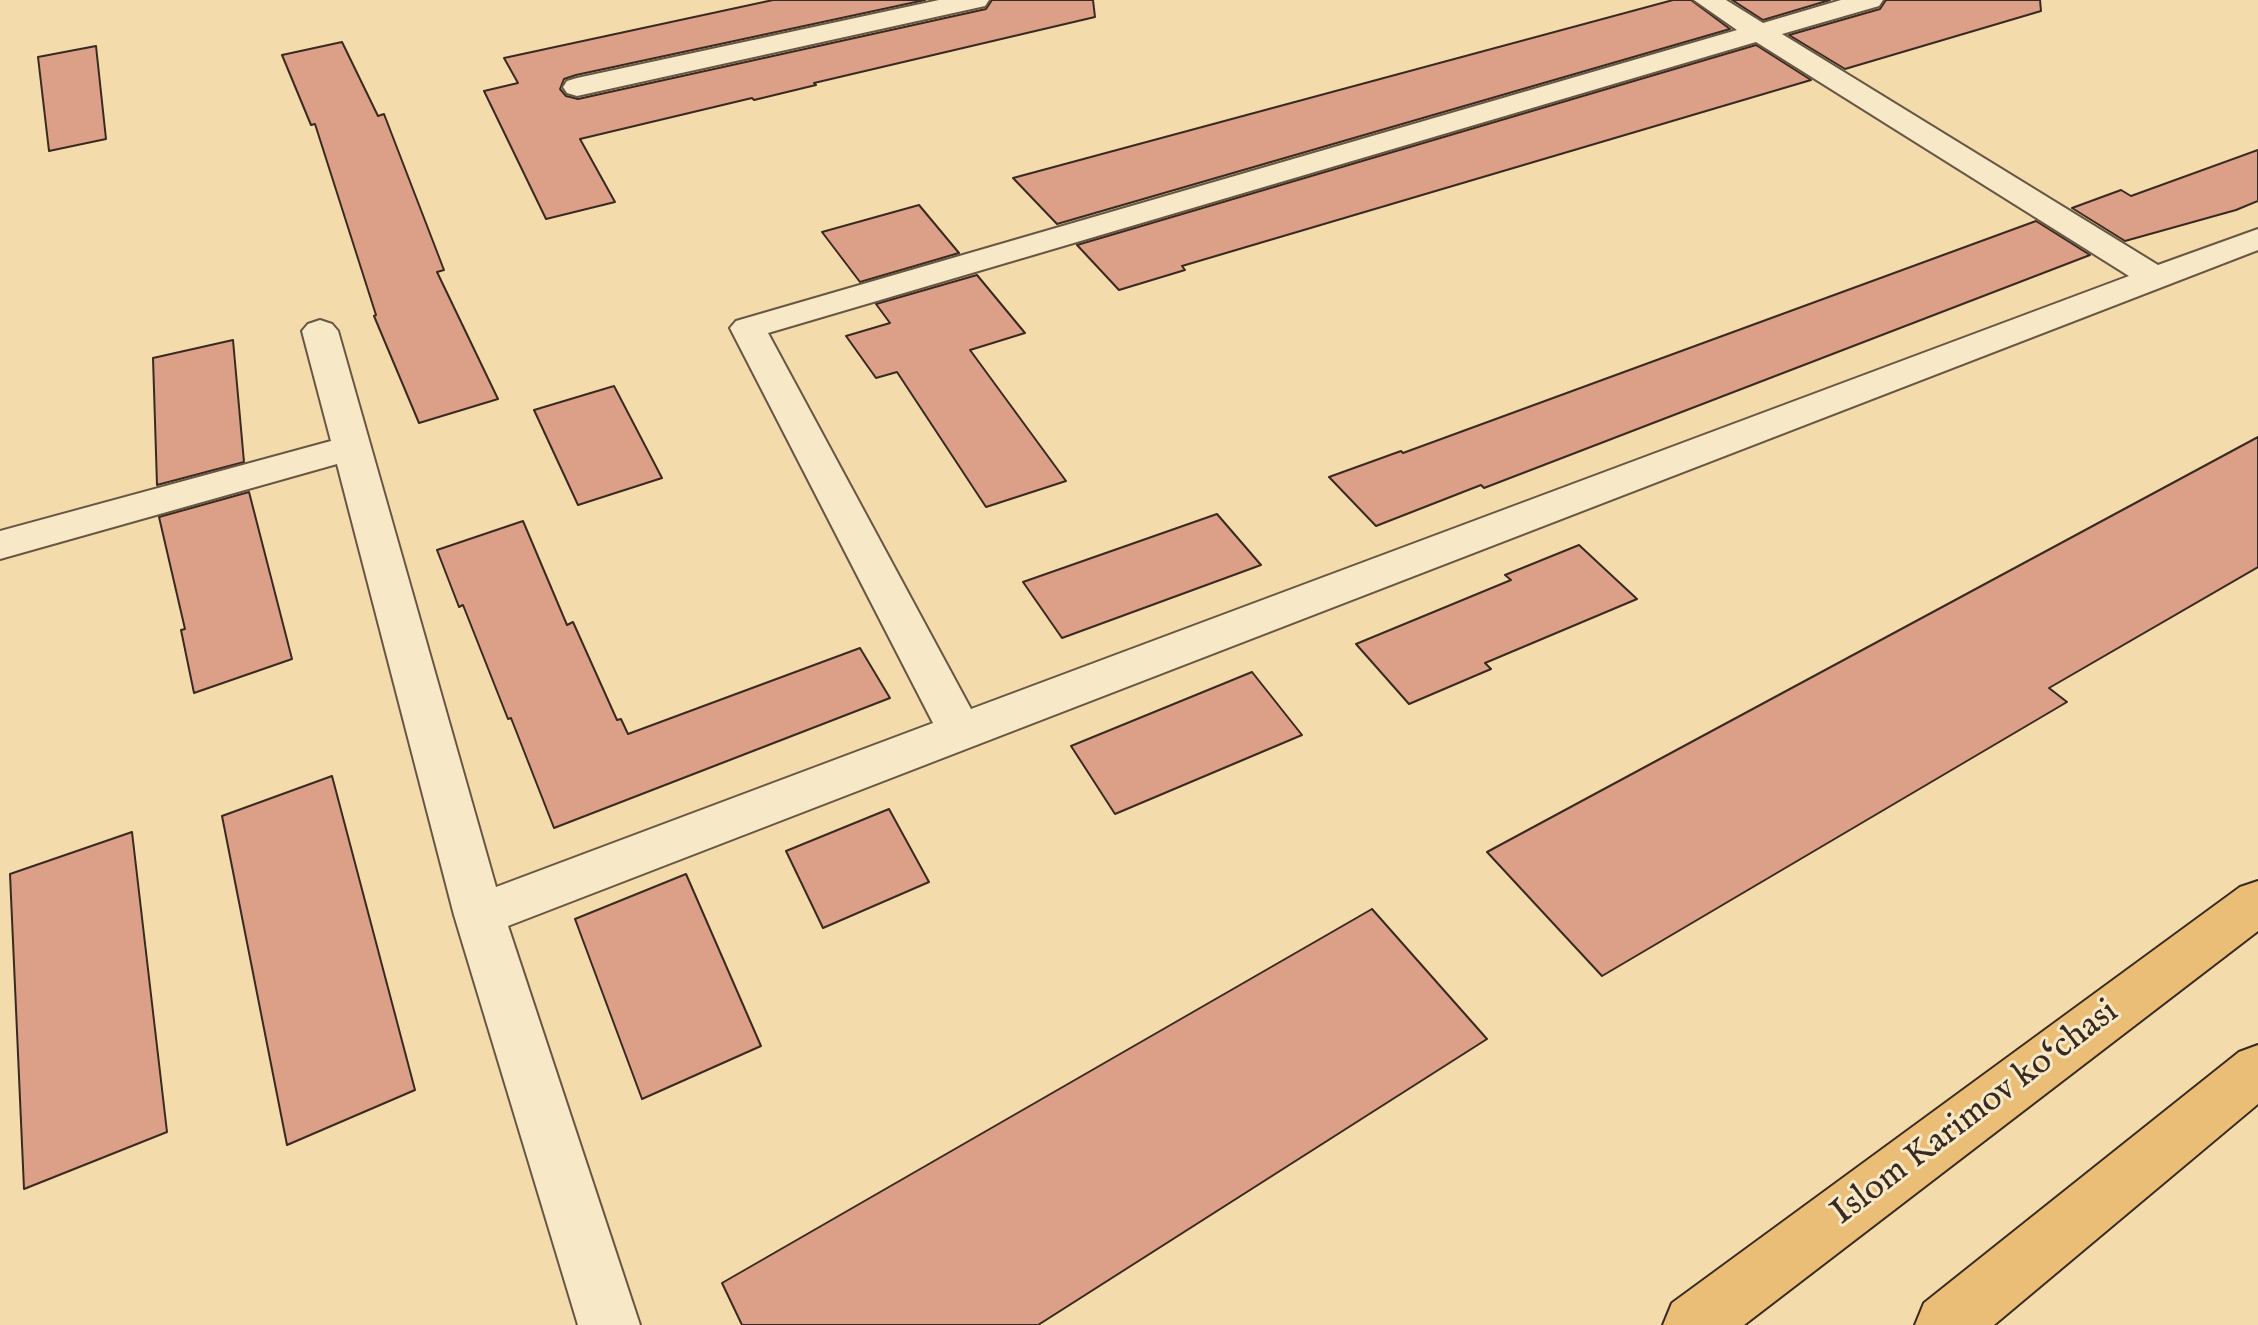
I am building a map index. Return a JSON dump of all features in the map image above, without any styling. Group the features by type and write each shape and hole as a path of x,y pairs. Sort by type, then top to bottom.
{"main road":[{"name":"Islom Karimov ko‘chasi","path":"1694,1325 2258,902"},
{"path":"1946,1325 2258,1070"}],"street":[{"path":"577,87 976,0"},
{"path":"1707,0 2156,278"},
{"path":"960,732 748,328 1757,30 1870,0"},
{"path":"479,915 2258,239"},
{"path":"320,331 479,915 609,1325"},
{"path":"0,545 350,448"}],"building":[{"path":"773,0 925,0 576,75 564,79 560,89 566,96 578,99 986,9 992,0 1093,0 1095,17 580,139 615,202 546,219 484,91 518,83 504,58"},
{"path":"1673,0 1691,0 1730,29 1057,224 1013,178"},
{"path":"1732,0 1830,0 1763,20"},
{"path":"1886,0 2040,0 2041,11 1845,69 1789,35 1880,9"},
{"path":"342,42 378,116 384,114 444,270 437,272 498,399 419,423 374,316 315,124 311,125 282,55"},
{"path":"1756,45 1811,80 1182,266 1185,270 1119,290 1077,245"},
{"path":"96,46 106,139 49,151 38,57"},
{"path":"2258,150 2258,201 2236,210 2125,241 2072,208 2121,190 2131,196"},
{"path":"919,205 959,253 860,282 822,232"},
{"path":"2036,221 2090,255 1484,488 1481,485 1376,526 1329,477 1401,451 1403,453"},
{"path":"977,275 1025,333 970,350 1066,481 986,507 897,372 876,378 846,336 890,323 876,304"},
{"path":"233,340 244,462 157,485 153,358"},
{"path":"614,386 662,478 578,505 534,410"},
{"path":"2258,437 2258,567 2049,688 2067,702 1602,976 1487,852"},
{"path":"249,492 292,659 194,693 181,630 185,629 159,517"},
{"path":"1217,514 1261,565 1062,638 1023,582"},
{"path":"523,521 567,625 573,622 617,720 621,719 628,734 860,648 890,698 554,828 511,718 508,719 463,605 459,607 437,550"},
{"path":"1579,545 1637,599 1485,663 1491,669 1409,704 1356,644 1511,580 1505,575"},
{"path":"1252,672 1302,735 1115,814 1071,746"},
{"path":"332,776 415,1090 287,1145 222,816"},
{"path":"889,809 929,882 823,928 786,851"},
{"path":"132,832 167,1132 24,1189 10,874"},
{"path":"686,874 761,1046 642,1099 575,919"},
{"path":"1372,909 1487,1039 1038,1325 742,1325 722,1283"}]}
